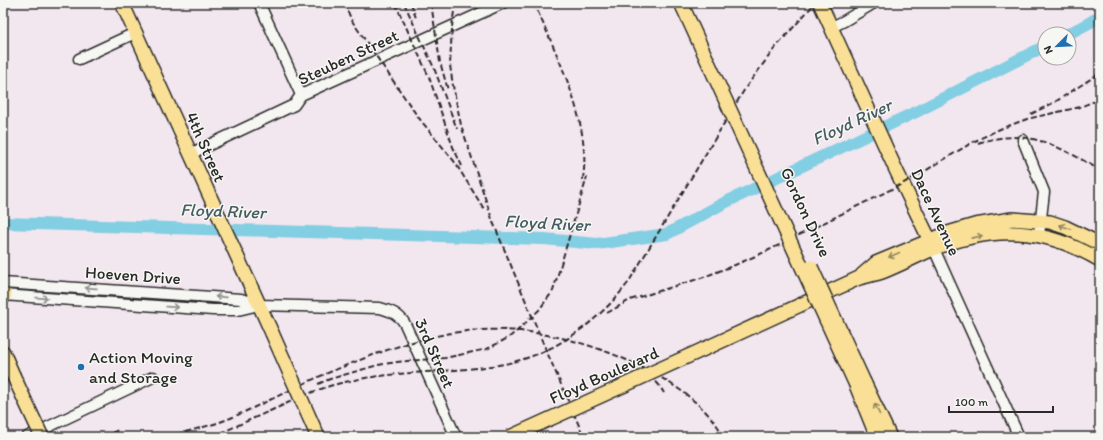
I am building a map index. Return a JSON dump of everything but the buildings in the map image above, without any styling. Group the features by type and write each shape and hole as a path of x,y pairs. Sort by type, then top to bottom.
{"main road":[{"name":"4th Street","path":"122,3 318,437"},
{"name":"Gordon Drive","path":"681,3 860,384 890,437"},
{"name":"Gordon Drive","path":"690,3 860,384 877,437"},
{"name":"Dace Avenue","path":"820,3 896,170 932,244"},
{"path":"932,244 959,229 989,222 1012,219 1040,221 1065,227 1100,244"},
{"path":"932,244 993,233 1013,232 1039,235 1067,243 1100,260"},
{"name":"Floyd Boulevard","path":"510,437 859,278 882,272 932,244"},
{"path":"3,352 42,437"}],"street":[{"path":"259,3 301,95"},
{"name":"Steuben Street","path":"190,154 294,105 301,95 502,3"},
{"path":"832,27 874,3"},
{"path":"79,59 135,33"},
{"path":"1023,140 1044,192 1039,235"},
{"name":"Dace Avenue","path":"932,244 1019,437"},
{"name":"Hoeven Drive","path":"4,292 241,299 259,305 365,308"},
{"name":"3rd Street","path":"365,308 380,308 392,311 402,319 456,437"},
{"path":"27,437 153,377"}],"waterway":[{"name":"Floyd River","path":"1077,29 1100,16"},
{"name":"Floyd River","path":"3,223 544,239 597,244 667,234 724,203 920,110 1037,50"}],"railway":[{"path":"344,3 352,21 418,117 454,161 484,209"},
{"path":"395,3 429,77 453,147 462,166"},
{"path":"404,3 434,68 457,129"},
{"path":"411,3 416,18"},
{"path":"431,3 440,62 448,90"},
{"path":"455,3 450,65 461,125 493,222 584,437"},
{"path":"534,3 553,45 578,115 583,139 584,162 582,184"},
{"path":"212,437 305,395 331,386 385,375 474,368 512,362 532,356 550,348 585,327 615,299 628,283 746,87 775,48 815,3"},
{"path":"1031,114 1055,102 1100,73"},
{"path":"607,313 630,300 701,278 767,251 902,184 973,142 1000,129 1027,119 1080,107 1100,99"},
{"path":"978,143 1012,137 1028,138 1070,153 1100,170"},
{"path":"318,384 378,365 445,358 487,349 508,338 539,310 553,291 587,177"},
{"path":"168,437 225,420 330,372 390,349 436,336 475,330 522,331 545,334 590,346 633,363 659,376 684,393 707,414 717,425 724,437"},
{"path":"650,375 664,393"},
{"path":"104,437 120,429"}],"place":[{"name":"Action Moving and Storage","path":"81,367"}]}
